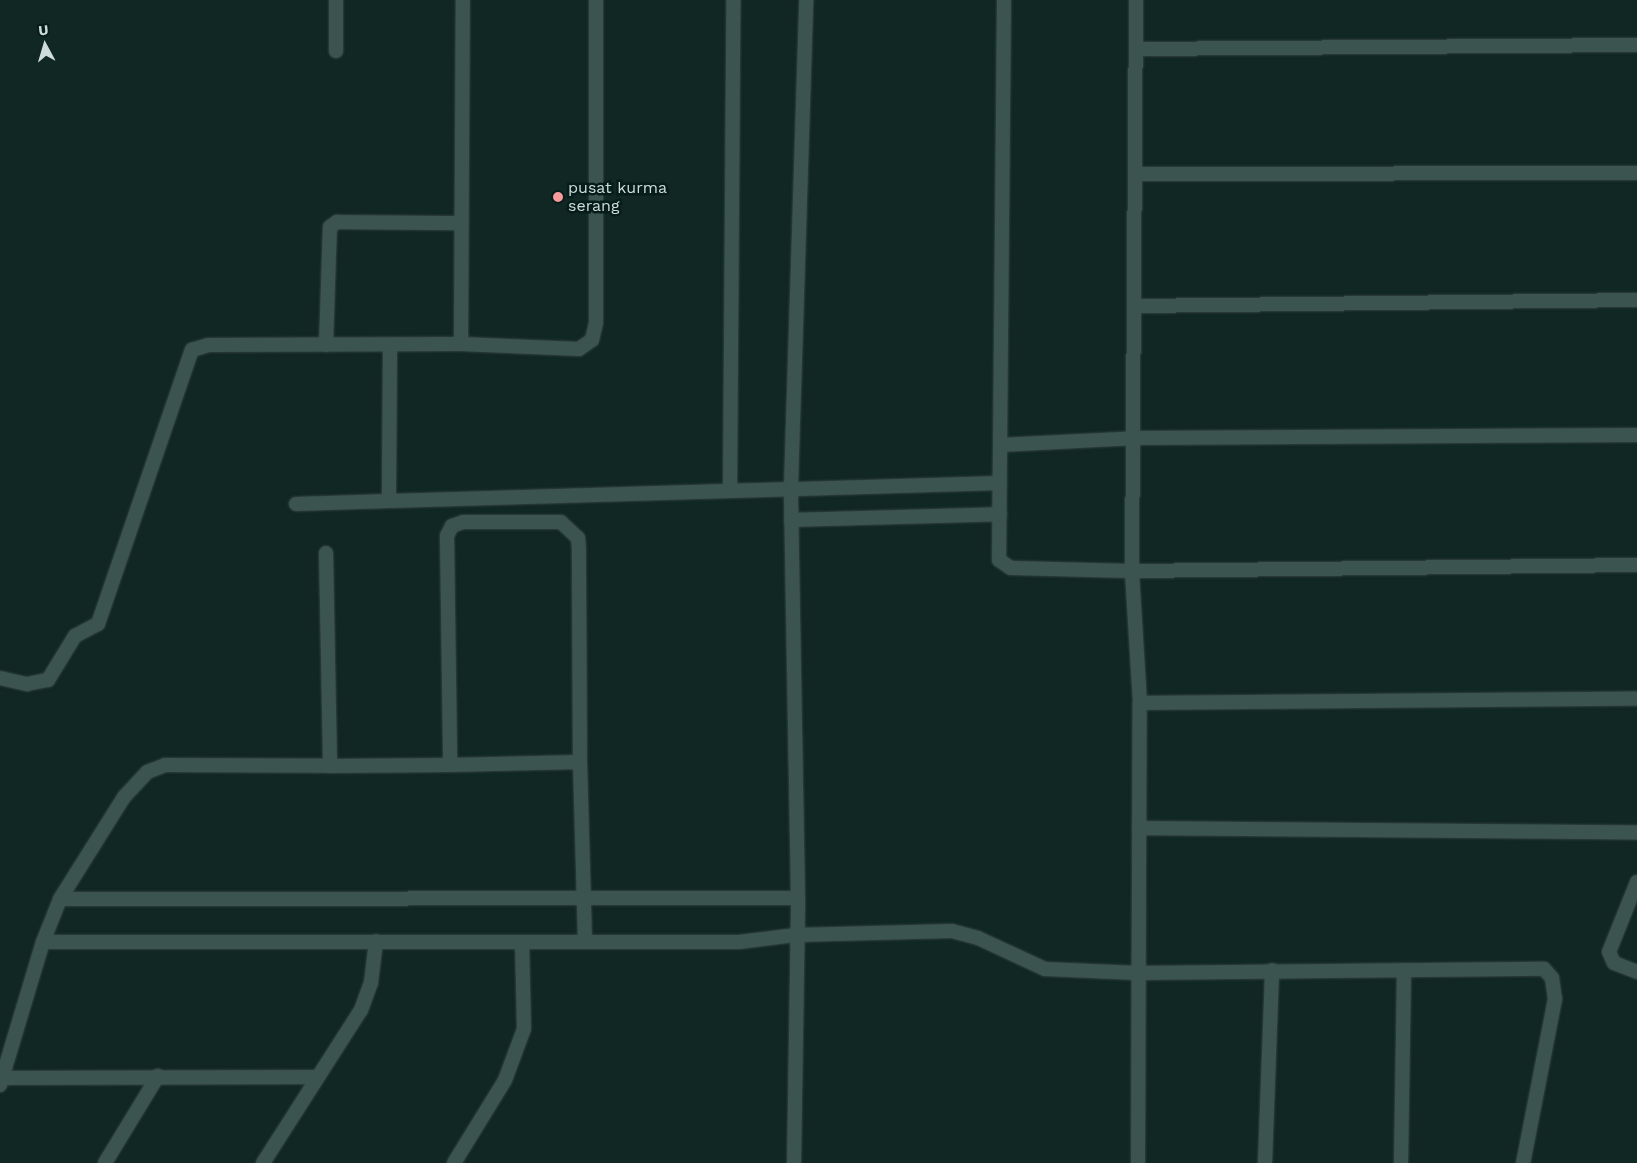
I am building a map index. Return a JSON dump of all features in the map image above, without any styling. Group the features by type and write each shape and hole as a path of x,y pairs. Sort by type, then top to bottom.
{"street":[{"path":"336,0 336,51"},
{"path":"461,344 460,224 463,0"},
{"path":"0,678 27,684 48,680 75,636 98,624 192,350 208,345 390,347 461,344 579,349 592,340 596,323 596,0"},
{"path":"730,490 733,0"},
{"path":"794,1163 798,898 791,486 806,0"},
{"path":"1004,0 999,560 1005,567 1132,571 1637,566"},
{"path":"1136,0 1137,174 1134,306 1136,438 1132,571 1140,703 1138,1163"},
{"path":"1136,49 1637,45"},
{"path":"1137,174 1637,173"},
{"path":"326,345 330,227 337,222 460,224"},
{"path":"1134,306 1637,300"},
{"path":"389,501 390,347"},
{"path":"1000,445 1136,438 1637,435"},
{"path":"296,504 730,490 791,486 1000,483"},
{"path":"791,520 1000,514"},
{"path":"450,765 447,536 452,526 463,522 561,522 578,538 582,900 585,939"},
{"path":"326,553 330,766"},
{"path":"1140,703 1637,698"},
{"path":"316,1077 158,1076 2,1081 43,942 60,899 124,797 147,772 165,765 330,766 580,762"},
{"path":"1140,828 1637,832"},
{"path":"1637,882 1610,952 1614,963 1637,972"},
{"path":"60,899 582,900 798,898"},
{"path":"43,942 376,941 522,943 585,939 739,942 796,935 961,932 1044,969 1138,973 1272,970 1544,969 1552,978 1555,999 1524,1163"},
{"path":"263,1163 316,1077 361,1010 371,983 376,941"},
{"path":"454,1163 505,1080 524,1029 522,943"},
{"path":"1266,1163 1272,970"},
{"path":"1401,1163 1404,970"},
{"path":"105,1163 158,1076"}],"place":[{"name":"pusat kurma serang","path":"558,197"}]}
